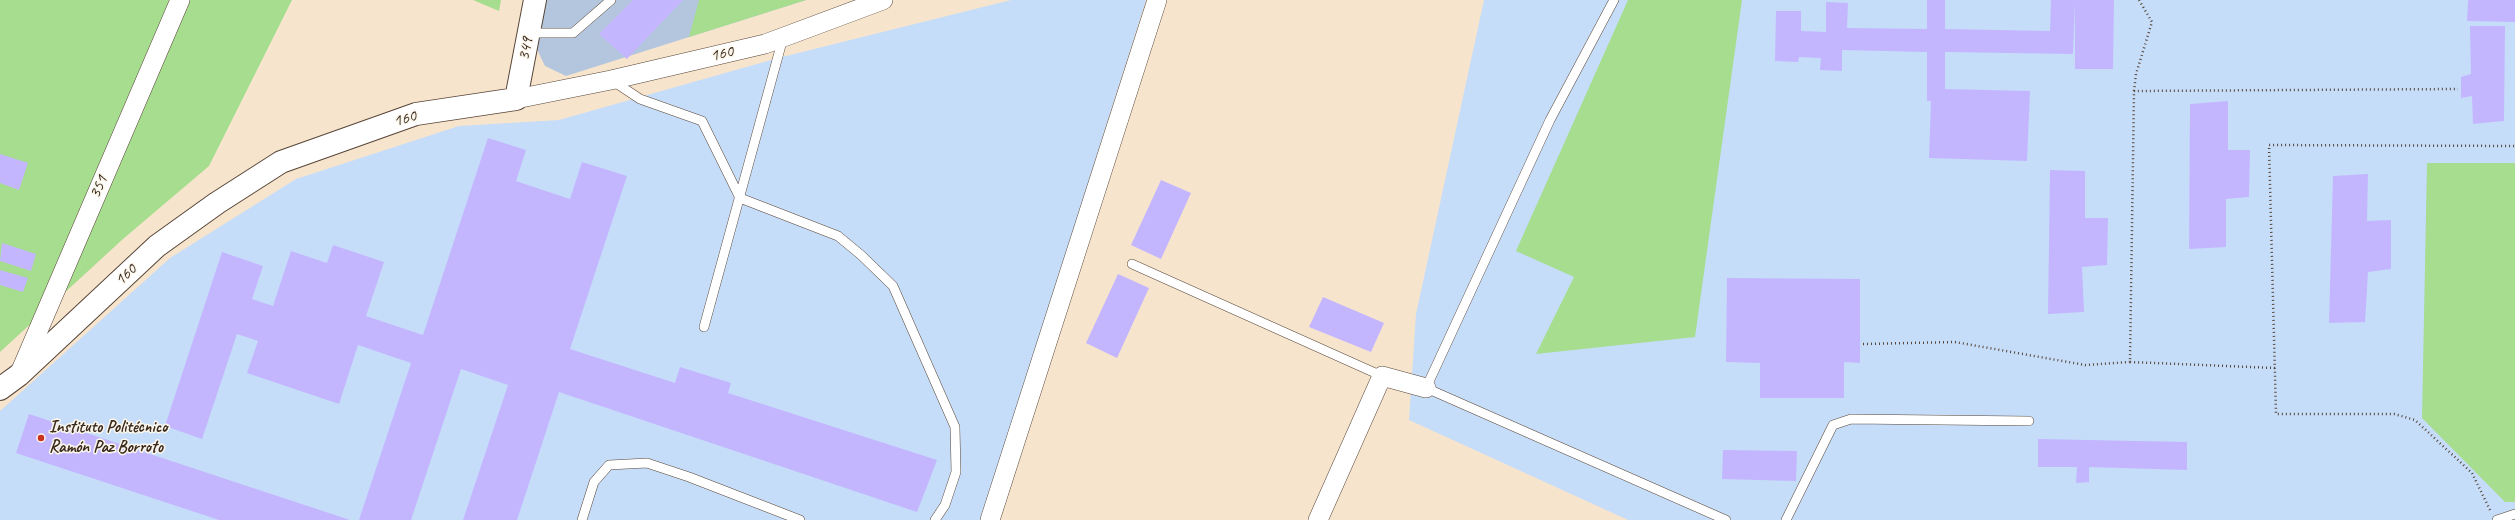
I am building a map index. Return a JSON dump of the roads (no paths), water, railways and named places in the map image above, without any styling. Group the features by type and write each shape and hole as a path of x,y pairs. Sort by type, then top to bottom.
{"street":[{"name":"351","path":"18,375 180,0"},
{"name":"349","path":"516,99 535,0"},
{"name":"160","path":"0,389 18,375 157,246 217,203 282,162 416,114 516,99 611,80 783,38 883,0"},
{"path":"990,520 1158,0"},
{"path":"1318,520 1382,376 1426,388"}],"lane":[{"path":"529,33 573,34 611,0"},
{"path":"1614,0 1550,120 1426,388 1726,520"},
{"path":"704,326 783,38"},
{"path":"611,80 640,99 702,121 740,198 838,236 861,255 893,286 955,426 956,472 945,505 935,520"},
{"path":"1132,264 1382,376"},
{"path":"1786,520 1833,425 1851,419 2029,421"},
{"path":"582,520 594,482 609,465 647,463 689,477 800,520"},
{"path":"2494,517 2515,514"}],"place":[{"name":"Instituto Politécnico Ramón Paz Borroto","path":"41,438"}]}
